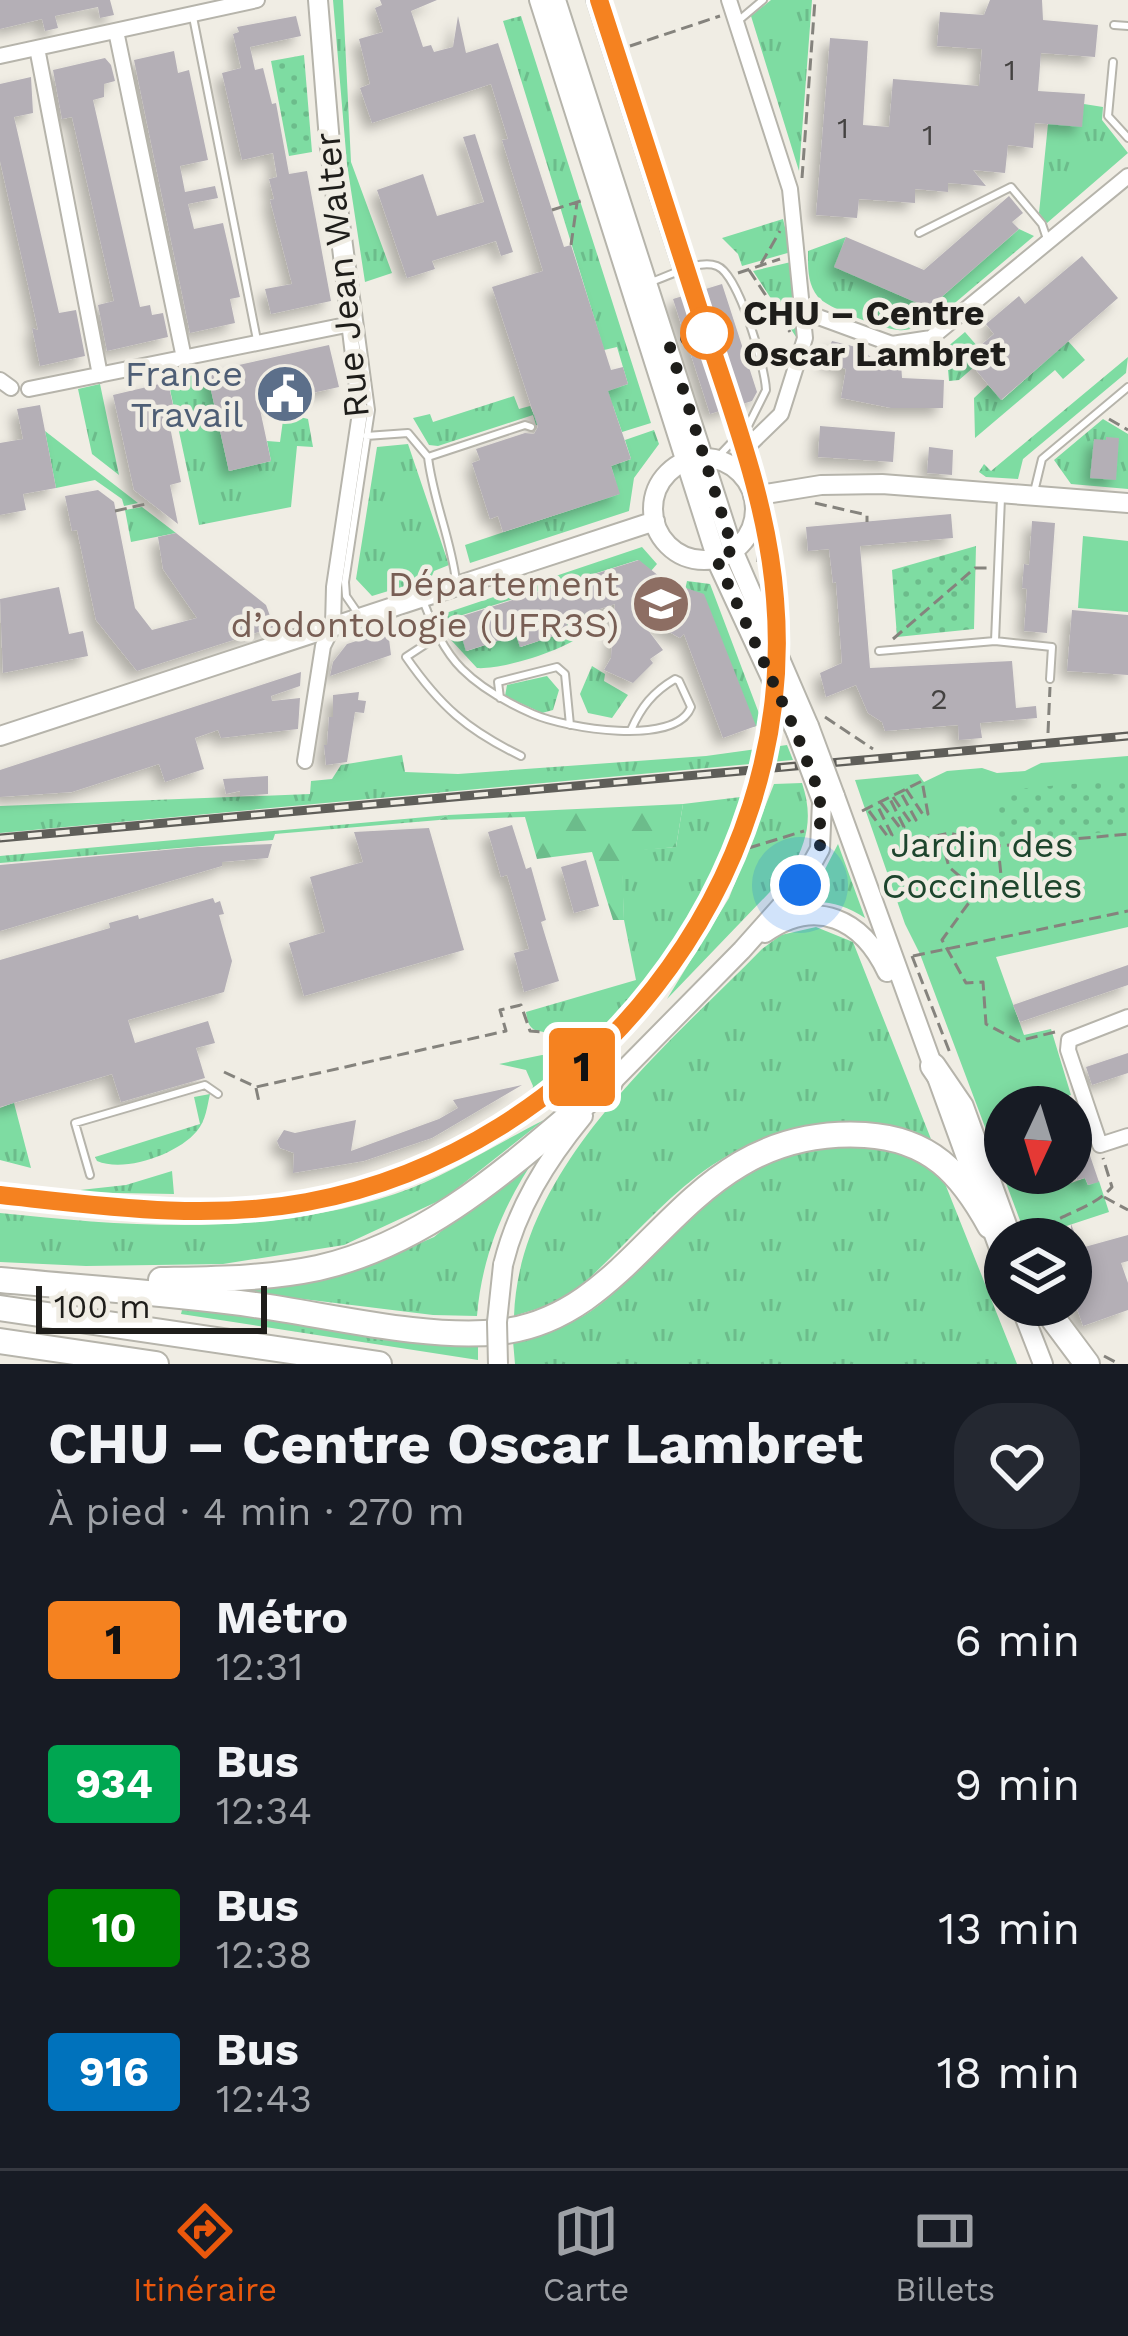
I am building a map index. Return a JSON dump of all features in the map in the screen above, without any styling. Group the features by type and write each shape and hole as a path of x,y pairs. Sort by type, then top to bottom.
{"highway":[{"path":"942,1062 995,1218"},
{"path":"0,1278 236,1279 340,1262 409,1235 450,1211 610,1082"},
{"path":"0,1278 169,1293 441,1331 499,1332 559,1315 591,1294 687,1201 732,1167 773,1147 840,1135 898,1140 941,1161 969,1188 990,1218"},
{"path":"0,1308 379,1364"},
{"path":"1059,1326 1087,1364"},
{"path":"0,1341 156,1364"}],"main road":[{"path":"539,0 702,460"},
{"path":"556,0 702,460 724,554 810,725 828,798 910,1005 942,1062"},
{"path":"702,460 743,476 753,496 752,526 724,554 694,559 664,540 653,506 659,485 673,469 702,460"},
{"path":"753,496 820,485 864,484 1128,503"},
{"path":"0,736 655,520"},
{"path":"498,1364 503,1265 520,1210 541,1173 610,1082 742,950 811,868 828,798"},
{"path":"742,950 793,917 834,918 852,925 873,946 890,980 910,1005"},
{"path":"1028,1326 1043,1364"}],"street":[{"path":"0,56 257,0"},
{"name":"Rue Jean Walter","path":"305,761 323,646 333,626 334,587 362,437 327,140 320,0"},
{"path":"732,8 790,189 802,311 802,351 781,414 744,449 743,476"},
{"path":"116,31 184,358"},
{"path":"37,48 100,375"},
{"path":"802,311 892,344 922,341 941,333 1128,176"},
{"path":"29,389 351,324"},
{"path":"1128,1017 1078,1034 1068,1044 1100,1145 1128,1136"}],"lane":[{"path":"320,0 370,398 345,590 352,608 362,616"},
{"path":"590,0 678,272"},
{"path":"732,8 763,0"},
{"path":"193,14 258,343"},
{"path":"1114,25 1128,26"},
{"path":"1113,62 1108,116 1128,138"},
{"path":"919,233 1011,187 1042,224 1049,243"},
{"path":"648,283 707,264 731,276 762,367 766,390 743,433 702,460"},
{"path":"1034,496 1042,459 1128,387"},
{"path":"428,457 531,427"},
{"path":"362,437 408,433 428,457 456,585"},
{"path":"995,641 1001,494"},
{"path":"422,596 438,636 460,668 500,698 537,716 570,725 631,730 675,726 685,720 691,707 679,681 659,688 639,710 631,730"},
{"path":"438,636 406,658 436,699 481,736 521,756"},
{"path":"882,651 995,641 1052,647 1050,679"},
{"path":"500,698 498,682 557,667 565,674 570,725"},
{"path":"90,1175 75,1123 205,1085 218,1094"}],"path":[{"path":"802,186 815,0"},
{"path":"631,46 732,8"},
{"path":"552,210 586,200"},
{"path":"571,245 577,202"},
{"path":"760,265 793,217"},
{"path":"731,276 797,255"},
{"path":"748,268 802,351"},
{"path":"1098,411 1128,430"},
{"path":"808,502 866,515 867,521"},
{"path":"115,511 146,504"},
{"path":"761,572 757,548 771,514"},
{"path":"882,651 975,568 998,568"},
{"path":"1048,733 1050,679"},
{"path":"810,725 873,749"},
{"path":"854,813 922,781 928,814 924,816 903,790"},
{"path":"891,797 911,823 916,820 903,790"},
{"path":"879,803 901,830 904,827 891,797"},
{"path":"868,809 888,837 892,835 879,803"},
{"path":"224,1072 256,1087 506,1031 500,1010 521,1005 530,1031 571,1034 598,1043 647,990 683,939 726,855 808,830"},
{"path":"917,840 940,833 998,846 1128,835"},
{"path":"940,833 950,868 968,888 998,898 1003,895 998,846"},
{"path":"981,894 954,919 942,940 966,983 983,982 986,1024 1018,1041 1054,1031 1068,1044"},
{"path":"913,956 1128,910"},
{"path":"905,942 942,1062"},
{"path":"256,1087 259,1102"},
{"path":"1057,1218 1104,1197 1112,1187 1100,1145"},
{"path":"1104,1197 1128,1210"}],"green space":[{"path":"333,0 343,0 351,162 392,273 365,282 347,164"},
{"path":"771,0 812,0 799,171 751,16"},
{"path":"521,16 651,423 622,432 613,406 593,412 591,408 536,425 533,415 429,445 413,418 430,414 433,422 514,396 519,409 530,406 534,415 628,384 617,347 604,350 503,21"},
{"path":"304,55 312,152 289,156 271,61"},
{"path":"1084,104 1103,107 1102,120 1128,153 1047,223 1039,213 1048,124"},
{"path":"783,219 791,252 742,266 738,254 722,238"},
{"path":"1019,229 1034,236 943,313 910,329 880,326 832,307 818,297 810,281 808,251 846,237 835,267 929,308"},
{"path":"791,262 798,340 753,271"},
{"path":"965,332 978,347 966,358 974,367 959,380 949,381 946,348"},
{"path":"1068,341 1085,360 1063,379 1055,370 975,438 974,398 988,385 1002,400"},
{"path":"1128,357 1126,373 1023,459 1018,479 986,477 979,472 984,464 991,471"},
{"path":"207,372 229,471 271,461 267,441 280,442 284,413 308,419 313,447 297,446 291,507 199,525 168,380"},
{"path":"100,384 119,475 92,454 78,389"},
{"path":"1103,419 1128,434 1128,489 1071,484 1054,460"},
{"path":"654,430 659,444 634,478 629,511 470,563 465,545 619,494 611,466 631,459 625,440"},
{"path":"45,431 138,503 124,506 122,499 95,480 56,488"},
{"path":"408,444 449,565 434,571 431,578 372,596 356,579 377,447"},
{"path":"142,507 176,533 131,542 125,510"},
{"path":"1083,536 1128,541 1128,612 1078,608"},
{"path":"976,546 974,629 897,637 892,570"},
{"path":"642,547 657,564 651,571 638,560 456,617 467,651 516,635 521,647 568,631 565,620 597,610 591,627 581,636 537,656 477,668 437,616"},
{"path":"687,581 710,584 763,724 753,727 685,590"},
{"path":"592,666 605,674 604,681 628,695 612,718 588,713 580,694"},
{"path":"547,676 559,690 553,710 542,713 505,696 507,685"},
{"path":"787,745 793,760 0,833 0,806 310,794 311,781 332,779 341,765 402,755 405,772 458,774 706,756"},
{"name":"Jardin des Coccinelles","path":"1128,756 1128,927 996,957 1024,1035 1051,1029 1068,1086 984,1086 984,1124 905,924 855,780 918,774 924,782 947,771 1025,771 1041,763"},
{"path":"1128,779 1128,830 999,842 993,791"},
{"path":"802,783 807,828 791,870 667,999 729,898 774,784"},
{"path":"749,796 730,851 723,854 682,928 651,975 596,1040 533,1029 526,1012 636,980 624,920 621,851 676,847 683,804"},
{"path":"683,804 676,847 622,852 624,920 613,920 592,852 537,859 525,817 439,820 448,815"},
{"path":"448,815 439,820 275,834 273,840 0,863 0,856"},
{"path":"838,844 865,918 832,904 797,904 822,875"},
{"path":"816,927 853,942 931,1139 901,1129 840,1123 780,1133 751,1144 681,1189 576,1290 556,1303 514,1316 522,1262 541,1210 604,1114 642,1069 762,949 781,935"},
{"path":"556,1056 571,1070 530,1102 533,1086 526,1070 499,1064"},
{"path":"210,1094 200,1127 177,1147 136,1163 97,1161 95,1157 200,1124 194,1097"},
{"path":"14,1103 31,1168 0,1160 0,1108"},
{"path":"544,1120 445,1198 344,1245 223,1264 0,1262 0,1213 199,1225 297,1217 414,1187"},
{"path":"870,1146 895,1150 940,1171 984,1281 984,1326 1002,1326 1017,1364 515,1364 513,1341 591,1311 735,1178 760,1164 814,1150"},
{"path":"540,1151 497,1229 477,1316 237,1291 358,1270 434,1237"},
{"path":"172,1171 174,1194 62,1192 126,1185"},
{"name":"Jardin des Coccinelles","path":"1099,1181 1109,1212 1091,1218 1019,1218 1010,1194 1092,1194 1092,1184"},
{"path":"183,1306 478,1345 478,1360 181,1314"}],"building":[{"path":"0,0 110,0 114,15 100,18 98,7 55,16 58,28 45,31 42,19 0,29"},
{"path":"380,0 437,0 411,11 423,47 431,45 434,52 453,47 458,16 466,53 498,43 564,247 571,245 611,370 623,367 628,384 608,391 631,459 611,466 620,494 503,532 498,516 490,519 472,463 480,460 476,449 534,434 538,427 492,287 543,271 502,140 508,139 491,84 372,123 360,88 370,84 359,39 383,32 375,8 382,5"},
{"path":"990,0 1042,0 1043,20 1098,25 1095,57 1041,53 1038,91 1085,94 1082,127 1035,123 1033,148 1008,145 1005,173 973,170 986,186 948,183 948,192 915,189 915,203 859,199 857,218 816,215 830,38 868,41 863,125 889,127 893,79 979,86 982,49 937,46 940,12 984,15"},
{"path":"296,16 301,36 250,47 255,70 263,68 272,104 276,103 289,174 307,171 331,301 271,314 265,289 292,284 270,200 274,199 269,179 277,177 273,153 242,160 222,73 241,68 233,34 239,32 237,27"},
{"path":"174,51 178,73 189,70 208,160 180,166 185,192 215,186 218,198 188,204 194,229 223,223 240,297 230,299 235,323 190,333 134,60"},
{"path":"105,58 115,81 104,84 104,97 93,100 140,307 150,305 152,315 163,313 168,337 107,351 98,305 114,301 72,117 62,119 53,70"},
{"path":"31,77 33,113 14,117 59,313 76,310 85,356 40,366 32,328 38,330 0,161 0,84"},
{"path":"475,134 513,252 501,256 496,241 432,261 435,269 407,278 377,190 423,174 437,216 484,202 463,137"},
{"path":"1009,196 1023,213 1012,222 1019,229 929,308 834,267 846,237 924,270"},
{"path":"1082,256 1118,298 1001,400 966,358 994,334 986,324 1019,296 1025,304"},
{"path":"722,284 757,392 752,401 710,414 673,299"},
{"path":"832,341 860,348 880,365 901,363 902,378 944,380 943,408 891,408 841,398 846,369 823,361"},
{"path":"329,345 339,387 259,405 271,461 229,471 207,372"},
{"path":"168,382 173,405 166,407 181,482 170,485 178,524 134,490 113,395"},
{"path":"40,405 56,488 23,494 26,510 0,515 0,443 23,439 17,409"},
{"path":"820,426 895,432 893,462 818,457"},
{"path":"1119,438 1116,480 1090,478 1094,439"},
{"path":"929,447 953,450 952,475 927,473"},
{"path":"98,490 114,502 135,608 152,630 197,618 163,569 158,537 176,533 266,605 274,627 137,671 96,620 77,530 72,531 65,496"},
{"path":"951,514 953,538 860,546 870,668 1012,661 1016,708 1036,706 1037,718 980,723 982,738 959,740 958,725 885,731 882,722 868,713 856,685 826,697 820,673 842,663 836,582 829,549 808,551 806,527"},
{"path":"1032,521 1055,523 1047,633 1024,631 1027,589 1022,588"},
{"path":"639,560 665,581 704,594 756,726 723,738 684,634 680,638 635,613 663,650 633,683 604,670 611,658 615,604 566,620 569,631 520,647 516,635 466,651 456,618"},
{"path":"59,587 69,634 83,631 88,656 3,673 0,599"},
{"path":"1072,610 1128,615 1128,675 1067,671"},
{"path":"388,631 391,655 330,676 333,662 347,644"},
{"path":"301,672 300,686 271,696 272,701 300,698 298,729 221,738 218,730 195,738 204,769 165,782 159,764 72,792 0,797 0,770"},
{"path":"359,692 358,700 366,701 364,713 355,712 347,762 326,765 324,745 329,717 333,717 333,695"},
{"path":"268,776 268,794 226,794 223,779"},
{"path":"512,825 526,869 531,867 559,981 524,992 514,953 529,949 507,875 501,877 488,832"},
{"path":"429,828 464,950 304,996 289,943 325,932 310,877 363,862 354,832"},
{"path":"272,844 268,858 222,862 222,866 0,931 0,865"},
{"path":"586,860 599,906 574,913 561,867"},
{"path":"213,898 215,903 220,901 224,914 219,915 232,961 224,992 128,1020 135,1043 208,1021 215,1043 196,1048 205,1078 121,1102 112,1074 0,1107 0,960 110,928 109,923"},
{"path":"1128,965 1128,985 1020,1022 1013,1005"},
{"path":"1128,1053 1128,1073 1092,1085 1086,1067"},
{"path":"522,1085 432,1138 364,1161 293,1173 294,1153 280,1148 277,1141 284,1130 295,1133 356,1120 351,1151 439,1119 458,1108 453,1100"},
{"path":"1128,1235 1128,1261 1121,1263 1128,1283 1128,1310 1092,1323 1092,1245"}],"railway":[{"path":"0,1201 154,1216 230,1217 307,1209 414,1179 510,1129 595,1063 666,982 722,891 761,790 781,683 780,573 755,458 607,0"},
{"path":"0,838 1128,736"}],"metro line":[{"name":"1","path":"0,1195 166,1211 243,1211 324,1199 417,1170 519,1115 591,1059 668,971 718,887 748,811 768,730 776,650 773,578 752,472 599,0"}],"place":[{"name":"CHU – Centre Oscar Lambret","path":"707,333"},
{"name":"France Travail","path":"285,394"},
{"name":"Département d’odontologie (UFR3S)","path":"661,604"}],"route":[{"path":"707,333 669,344 733,550 716,558 820,795 820,849 800,885"}]}
